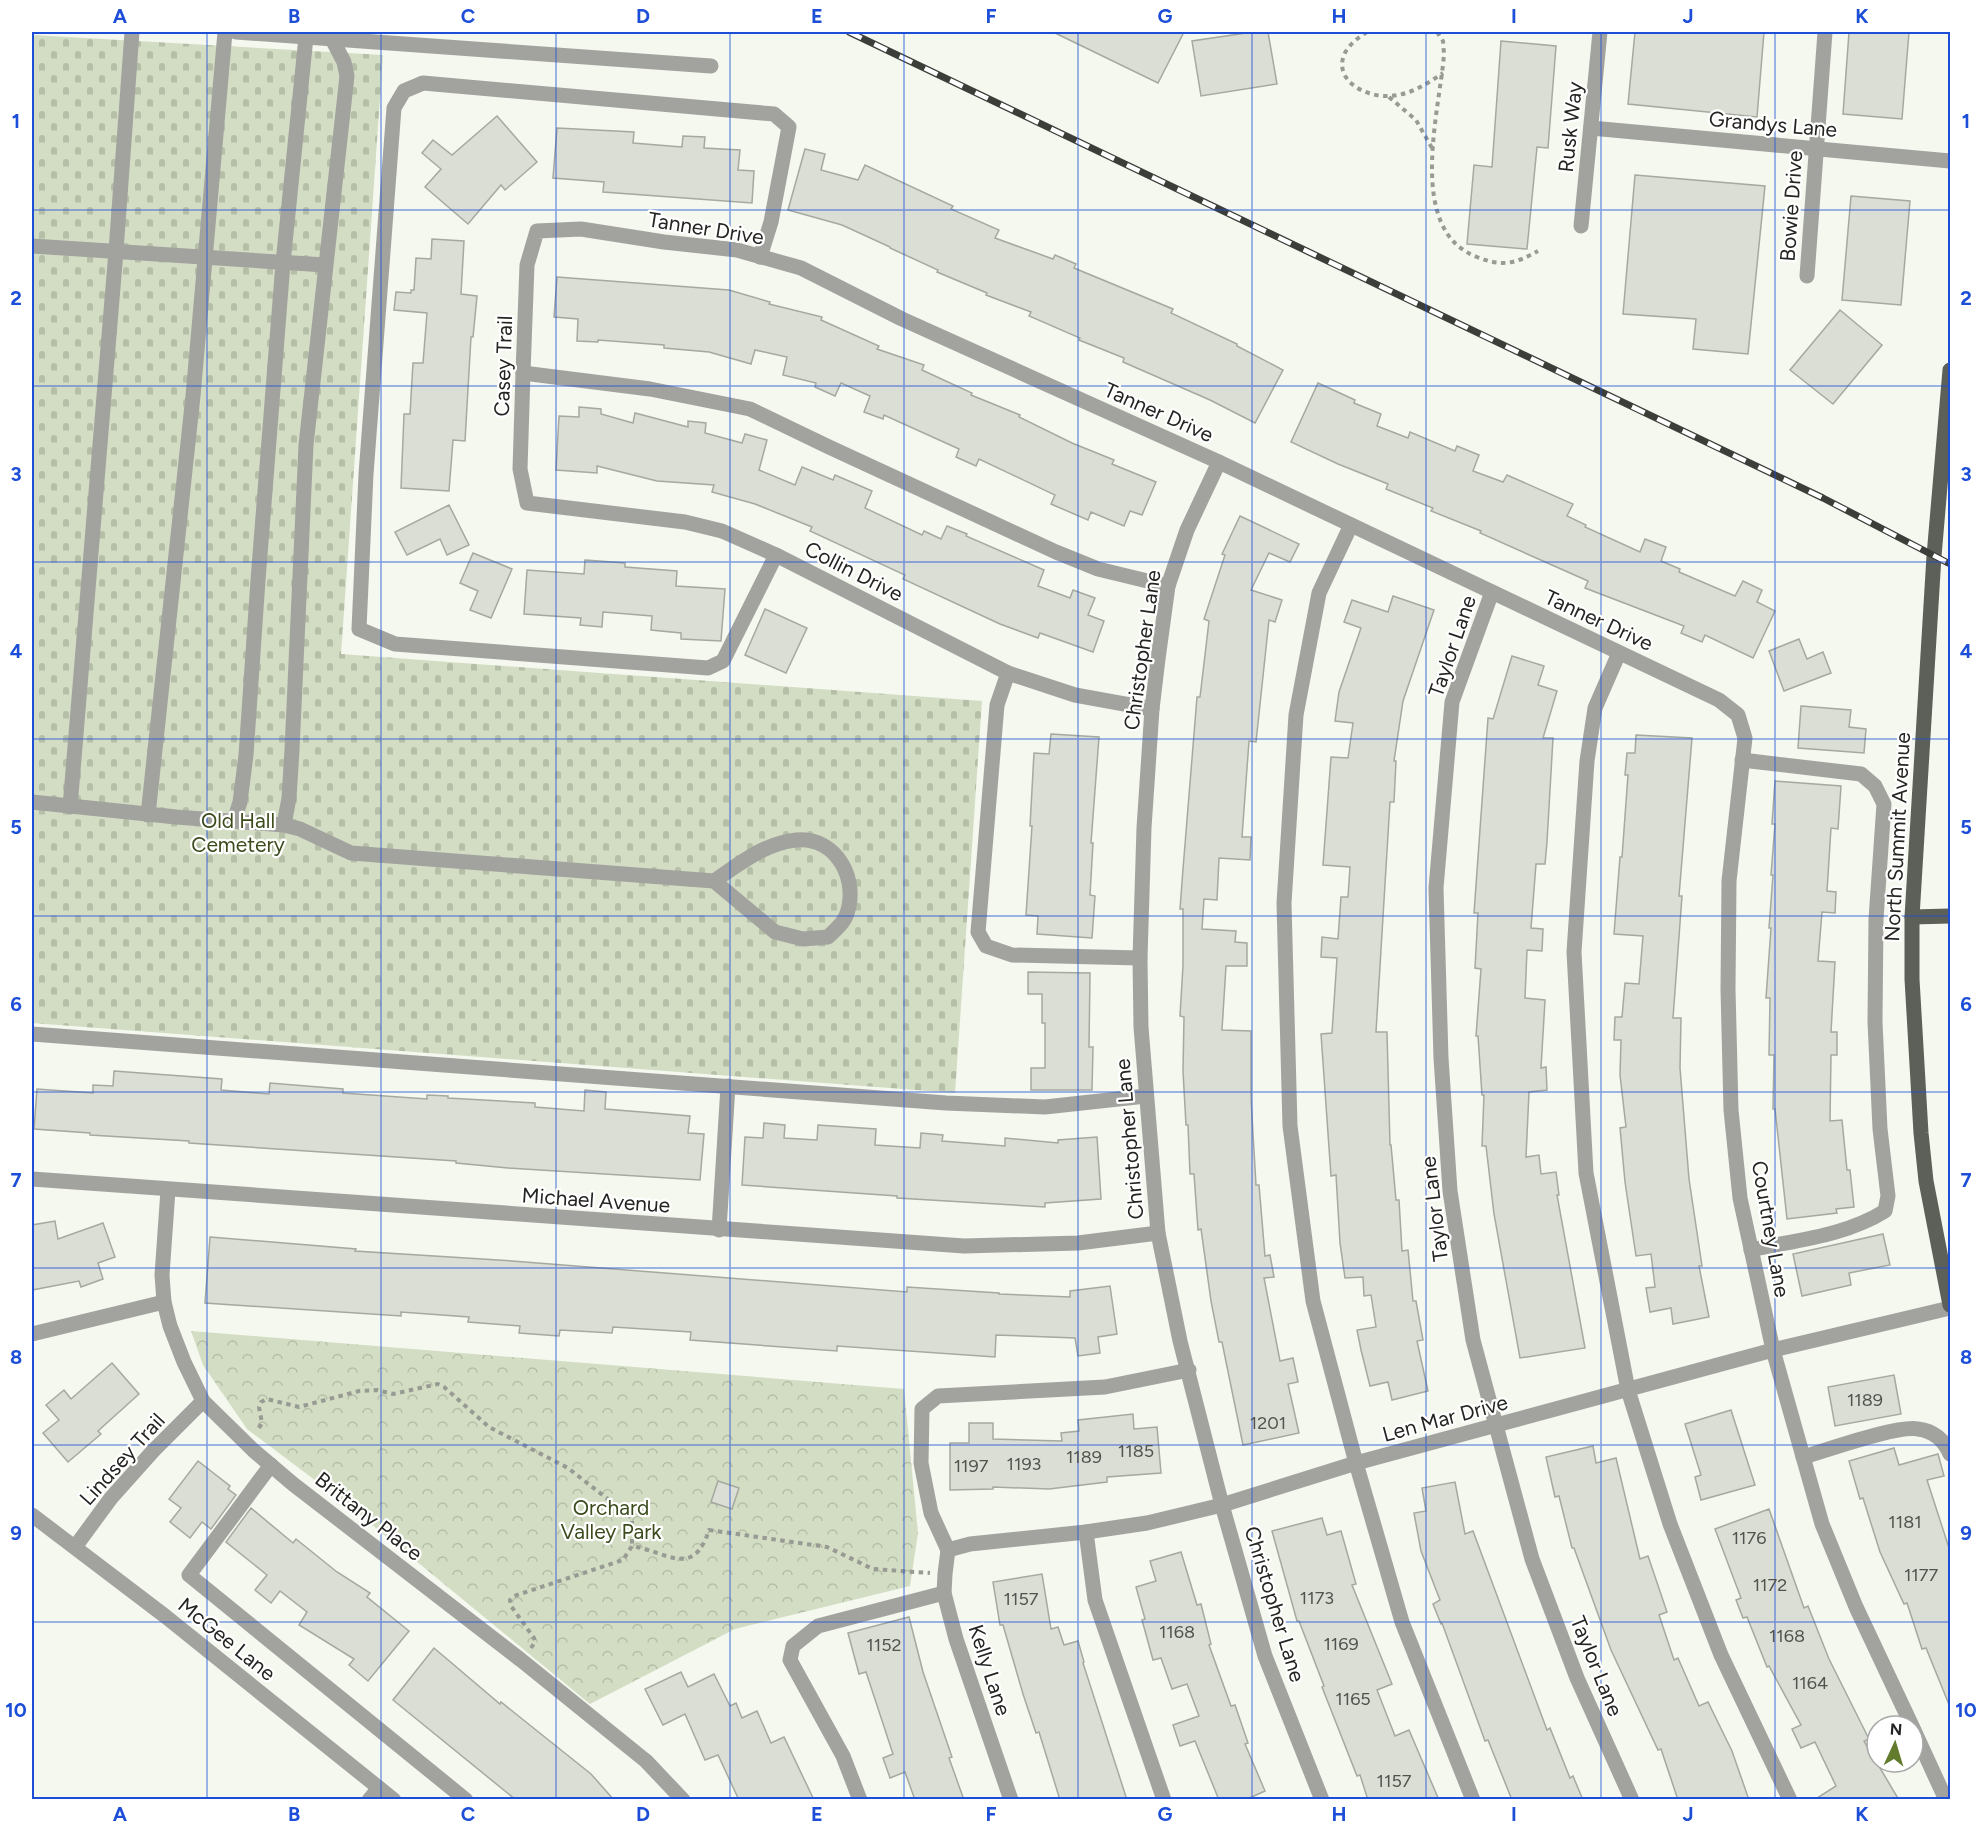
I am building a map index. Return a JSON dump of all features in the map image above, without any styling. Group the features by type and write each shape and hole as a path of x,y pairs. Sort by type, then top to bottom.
{"main road":[{"name":"North Summit Avenue","path":"1950,370 1934,556 1912,917 1912,979 1921,1133 1929,1199 1950,1306"},
{"path":"1912,917 1950,916"}],"street":[{"path":"70,807 132,32"},
{"path":"148,815 194,396 204,257 225,32"},
{"path":"236,32 312,35 332,39 711,66"},
{"name":"Rusk Way","path":"1581,226 1600,32"},
{"name":"Bowie Drive","path":"1807,276 1825,32"},
{"path":"234,821 240,802 246,755 283,262 312,35"},
{"path":"284,825 289,798 292,750 306,445 347,76 344,62 332,39"},
{"path":"760,257 771,222 789,127 774,114 423,83 404,91 394,108 366,474 359,629 394,644 708,668 723,661 776,555"},
{"name":"Grandys Lane","path":"1591,128 1950,161"},
{"name":"Tanner Drive","path":"537,231 581,229 664,242 737,250 801,268 902,320 1219,462 1719,700 1738,715"},
{"name":"Casey Trail","path":"527,503 520,469 527,265 537,231"},
{"path":"32,246 325,265"},
{"path":"524,373 650,388 750,409 1056,552 1098,569 1168,586"},
{"name":"Christopher Lane","path":"1219,462 1188,530 1168,586 1152,709 1144,828 1140,958 1141,1027 1146,1096 1158,1233 1180,1341 1222,1505 1265,1656 1322,1800"},
{"name":"Collin Drive","path":"527,503 685,522 722,531 776,555 1008,673 1075,695 1152,709"},
{"path":"1351,525 1319,592 1298,704 1284,903 1290,1125 1313,1301 1356,1463 1402,1622 1473,1800"},
{"name":"Taylor Lane","path":"1492,592 1452,702 1436,888 1441,1058 1450,1191 1473,1340 1532,1559 1576,1678 1632,1800"},
{"path":"1619,653 1595,708 1587,761 1574,952 1586,1173 1628,1390 1670,1524 1721,1655 1790,1800"},
{"path":"1008,673 997,705 978,932 986,946 1012,955 1140,958"},
{"name":"Courtney Lane","path":"1738,715 1745,738 1730,881 1728,989 1731,1110 1740,1198 1773,1350 1822,1524 1856,1607 1906,1714"},
{"path":"1742,760 1862,774 1875,786 1884,804 1876,919 1875,1022 1880,1129 1888,1196 1885,1211 1845,1230 1751,1250"},
{"path":"32,802 148,815 284,825 300,829 351,853 714,881 775,932 803,939 828,937 846,918 852,893 846,868 831,850 817,841 796,840 772,845 714,881"},
{"path":"32,1034 934,1102 1045,1107 1146,1096"},
{"path":"719,1230 728,1086"},
{"name":"Michael Avenue","path":"32,1179 964,1246 1078,1244 1158,1233"},
{"name":"Brittany Place","path":"168,1190 163,1252 164,1302 170,1326 184,1362 203,1401 271,1465 521,1660 646,1761 683,1800"},
{"path":"32,1334 164,1302"},
{"name":"Len Mar Drive","path":"948,1550 970,1544 1147,1523 1222,1505 1356,1463 1496,1427 1773,1350 1950,1306"},
{"path":"948,1550 931,1513 921,1463 922,1409 938,1396 1105,1387 1189,1370"},
{"name":"Lindsey Trail","path":"75,1547 111,1498 203,1401"},
{"path":"1803,1457 1901,1430 1918,1428 1935,1434 1945,1443 1950,1454"},
{"path":"271,1465 189,1575 466,1800"},
{"name":"McGee Lane","path":"32,1515 165,1616 394,1800"},
{"path":"1086,1532 1095,1600 1164,1800"},
{"name":"Kelly Lane","path":"948,1550 944,1593 956,1639 1011,1800"},
{"path":"860,1800 843,1756 790,1660 793,1646 818,1626 944,1593"},
{"name":"Courtney Lane","path":"1925,1755 1946,1800"},
{"path":"369,1800 380,1788"}],"path":[{"path":"1367,32 1357,38 1344,55 1343,68 1352,85 1368,93 1389,97 1407,93 1443,73"},
{"path":"1437,32 1443,41 1443,73 1431,171 1440,219 1449,237 1467,254 1492,263 1513,263 1538,251"},
{"path":"1389,97 1416,120 1433,152"},
{"path":"259,1428 262,1423 259,1407 261,1402 267,1399 299,1407 359,1391 377,1390 393,1394 438,1384 489,1427 568,1468 632,1518 632,1546 623,1560 514,1596 510,1600 511,1606 535,1642 521,1660"},
{"path":"632,1546 686,1560 699,1553 709,1530 827,1547 873,1569 889,1572 945,1574"}],"green space":[{"name":"Old Hall Cemetery","path":"32,35 383,55 341,654 982,701 955,1093 32,1023"},
{"name":"Orchard Valley Park","path":"191,1331 904,1389 918,1533 910,1586 735,1629 590,1704 348,1505 247,1429 203,1365"}],"building":[{"path":"1053,32 1184,32 1158,83"},
{"path":"1268,32 1277,84 1201,96 1192,41"},
{"path":"1635,32 1764,32 1757,117 1628,104"},
{"path":"1849,32 1909,32 1902,119 1843,114"},
{"path":"1501,41 1556,46 1548,148 1537,147 1527,249 1467,244 1474,165 1492,167"},
{"path":"497,116 537,162 505,190 501,185 468,224 425,187 441,169 422,153 433,140 452,155"},
{"path":"557,128 634,132 633,143 682,147 683,136 705,137 704,148 740,150 738,170 754,171 752,203 603,192 604,182 553,178"},
{"path":"805,149 825,154 821,170 858,180 865,165 953,206 951,209 999,230 995,238 1053,259 1055,255 1076,264 1074,268 1173,309 1171,313 1237,344 1283,370 1255,423 1210,400 1123,362 1124,358 1029,316 1031,312 986,295 987,293 937,272 938,270 842,225 788,210"},
{"path":"1635,175 1765,186 1748,354 1693,349 1696,319 1623,314"},
{"path":"1851,196 1910,201 1901,305 1842,300"},
{"path":"432,239 464,241 461,294 477,296 473,337 471,337 465,441 453,440 449,491 401,488 404,414 410,414 413,363 423,363 427,313 394,310 396,292 411,293 411,290 414,290 416,258 431,259"},
{"path":"557,277 729,290 770,302 769,304 822,317 821,320 879,346 877,349 924,365 922,370 972,393 971,395 1020,415 1019,417 1072,443 1114,460 1112,464 1156,482 1142,515 1130,511 1124,526 1091,512 1088,520 1051,504 1055,495 979,459 976,466 956,457 959,449 884,415 883,419 864,412 870,396 841,383 835,396 815,387 816,383 783,375 787,357 755,350 751,364 709,352 664,348 664,345 598,340 598,342 577,341 578,319 554,317"},
{"path":"1840,310 1882,345 1833,404 1790,370"},
{"path":"1318,383 1355,400 1354,403 1381,414 1377,426 1408,438 1410,432 1455,451 1457,446 1479,455 1473,471 1503,482 1507,475 1573,504 1567,516 1586,525 1585,527 1640,552 1645,539 1666,547 1661,561 1680,569 1679,572 1735,596 1743,581 1762,590 1757,602 1775,611 1753,658 1705,635 1702,642 1681,633 1684,626 1585,588 1588,581 1480,533 1481,531 1431,511 1433,508 1386,489 1388,484 1291,442"},
{"path":"579,407 601,409 601,414 633,423 635,413 688,427 688,421 706,423 705,433 742,443 745,434 767,440 759,470 795,485 802,467 833,480 835,475 872,491 865,508 922,535 924,531 941,539 947,526 1044,570 1038,586 1070,598 1073,590 1095,598 1088,615 1104,621 1093,652 1040,633 1038,638 1000,624 903,579 905,575 810,531 812,527 755,504 712,492 714,485 657,481 597,466 597,473 556,470 559,416 579,417"},
{"path":"449,505 469,545 447,555 440,539 407,555 395,532"},
{"path":"1240,516 1299,544 1290,562 1269,553 1251,590 1282,600 1275,622 1269,620 1256,742 1249,741 1242,837 1251,837 1250,860 1219,858 1217,900 1204,899 1202,929 1236,931 1235,942 1247,943 1247,966 1226,966 1222,1030 1251,1031 1251,1099 1256,1185 1259,1185 1265,1256 1270,1255 1274,1277 1264,1278 1280,1361 1293,1358 1298,1382 1288,1384 1299,1433 1243,1445 1222,1342 1219,1342 1211,1301 1201,1229 1198,1230 1194,1174 1190,1174 1188,1125 1186,1125 1183,1071 1184,1017 1180,1016 1183,909 1180,909 1197,697 1200,697 1209,621 1204,619 1225,555 1222,554"},
{"path":"473,553 512,569 491,618 470,610 478,591 460,583"},
{"path":"585,560 625,563 625,567 677,571 676,586 725,589 721,641 681,639 681,633 651,630 652,616 603,612 602,627 580,625 581,618 524,614 527,570 584,574"},
{"path":"1393,596 1434,610 1403,701 1394,761 1396,761 1394,802 1390,802 1376,1032 1387,1032 1390,1145 1396,1200 1399,1200 1402,1251 1408,1250 1413,1301 1416,1301 1423,1340 1417,1341 1428,1391 1392,1400 1388,1382 1370,1386 1357,1330 1376,1327 1371,1295 1364,1296 1363,1277 1345,1278 1340,1243 1336,1175 1331,1176 1321,1034 1332,1033 1337,958 1321,957 1322,937 1338,939 1341,897 1348,897 1350,867 1323,865 1331,757 1348,758 1353,723 1335,721 1339,692 1361,628 1344,622 1352,600 1388,612"},
{"path":"765,609 807,628 786,673 745,655"},
{"path":"1799,639 1807,659 1823,652 1831,673 1784,691 1769,651"},
{"path":"1512,656 1544,666 1538,685 1557,691 1543,738 1553,738 1547,842 1545,864 1536,864 1531,928 1543,929 1542,951 1527,950 1525,998 1545,1000 1541,1068 1546,1067 1547,1090 1529,1092 1526,1157 1539,1155 1541,1174 1556,1172 1559,1195 1557,1195 1585,1348 1520,1358 1494,1214 1486,1146 1482,1146 1484,1095 1482,1095 1478,1036 1476,1036 1481,969 1475,968 1478,913 1474,913 1488,718 1493,719"},
{"path":"1801,706 1851,710 1849,727 1866,729 1864,753 1798,748"},
{"path":"1051,734 1099,737 1091,843 1093,843 1090,895 1095,896 1092,938 1037,934 1038,916 1026,915 1034,753 1049,754"},
{"path":"1636,735 1692,738 1679,896 1682,896 1673,1018 1681,1018 1680,1068 1689,1179 1702,1266 1699,1266 1709,1317 1673,1324 1671,1308 1650,1312 1646,1288 1655,1287 1651,1254 1636,1256 1620,1128 1626,1127 1620,1075 1621,1040 1614,1040 1615,1017 1622,1017 1625,983 1639,984 1643,936 1614,934 1628,775 1625,775 1627,753 1635,753"},
{"path":"1775,781 1841,786 1838,829 1831,828 1827,891 1836,892 1835,913 1822,912 1818,961 1835,962 1831,1032 1837,1032 1837,1055 1831,1055 1830,1121 1842,1120 1847,1170 1850,1170 1854,1207 1836,1209 1837,1213 1787,1219 1775,1109 1773,1109 1774,1055 1769,1055 1770,998 1766,998 1771,928 1769,928 1773,875 1771,875 1775,824 1772,824"},
{"path":"1028,972 1090,973 1089,1047 1093,1047 1092,1090 1031,1090 1031,1068 1045,1068 1045,1023 1042,1023 1042,994 1028,994"},
{"path":"114,1071 222,1079 221,1090 269,1094 270,1083 343,1089 343,1093 427,1099 427,1095 448,1096 448,1098 535,1103 535,1107 584,1111 585,1090 606,1092 605,1109 690,1116 688,1133 704,1134 700,1180 508,1168 456,1163 456,1161 189,1143 189,1141 34,1129 37,1089 93,1093 93,1085 113,1086"},
{"path":"764,1123 785,1125 784,1138 817,1140 818,1125 876,1129 875,1145 920,1148 921,1133 943,1135 942,1141 1005,1146 1005,1138 1058,1143 1058,1140 1097,1137 1101,1199 1045,1203 1045,1207 742,1185 745,1137 763,1138"},
{"path":"55,1221 58,1239 103,1223 115,1257 98,1263 103,1279 81,1287 79,1281 32,1290 32,1225"},
{"path":"1883,1234 1890,1265 1849,1273 1851,1285 1802,1296 1793,1254"},
{"path":"210,1237 356,1249 355,1251 907,1292 907,1287 1070,1297 1070,1291 1110,1286 1117,1334 1098,1337 1100,1353 1078,1356 1075,1338 996,1335 995,1357 837,1346 837,1351 690,1340 691,1332 613,1327 612,1333 560,1330 559,1336 519,1333 520,1326 468,1322 469,1317 401,1312 401,1316 205,1303"},
{"path":"112,1363 139,1394 98,1431 101,1434 68,1462 43,1433 59,1420 46,1405 64,1390 71,1399"},
{"path":"1894,1375 1901,1414 1835,1426 1828,1387"},
{"path":"1731,1410 1755,1485 1701,1500 1695,1477 1701,1475 1685,1424"},
{"path":"1133,1414 1134,1429 1157,1427 1161,1473 1107,1477 1107,1482 1049,1489 993,1487 993,1489 950,1490 950,1443 969,1443 969,1423 993,1423 993,1439 1062,1441 1061,1433 1079,1431 1078,1420"},
{"path":"1593,1446 1596,1463 1616,1458 1640,1559 1648,1556 1667,1612 1659,1615 1674,1660 1678,1658 1699,1706 1708,1702 1732,1751 1749,1800 1678,1800 1661,1749 1658,1750 1611,1650 1574,1548 1572,1548 1559,1496 1555,1497 1546,1457"},
{"path":"1894,1448 1899,1465 1938,1454 1944,1476 1927,1480 1950,1551 1950,1707 1926,1648 1922,1649 1907,1603 1904,1604 1880,1552 1863,1498 1860,1499 1849,1461"},
{"path":"198,1461 230,1486 228,1489 236,1495 211,1529 202,1522 190,1538 170,1522 181,1508 169,1499"},
{"path":"718,1481 739,1488 732,1509 711,1502"},
{"path":"1455,1482 1465,1534 1473,1531 1547,1730 1550,1728 1570,1778 1573,1776 1583,1800 1512,1800 1488,1740 1485,1741 1433,1604 1440,1600 1421,1551 1414,1513 1426,1511 1422,1488"},
{"path":"251,1508 293,1543 296,1539 337,1572 370,1593 367,1597 409,1631 368,1681 349,1665 354,1659 299,1625 307,1612 280,1591 271,1603 255,1590 267,1575 226,1542"},
{"path":"1769,1509 1804,1608 1808,1606 1829,1659 1865,1731 1865,1774 1884,1774 1899,1800 1814,1800 1836,1786 1815,1742 1801,1748 1792,1729 1801,1725 1769,1666 1767,1667 1747,1617 1743,1618 1736,1600 1741,1598 1715,1529"},
{"path":"1322,1518 1327,1535 1341,1531 1356,1584 1352,1585 1392,1684 1377,1690 1395,1736 1409,1730 1439,1800 1368,1800 1360,1775 1357,1776 1299,1621 1297,1621 1272,1531"},
{"path":"1181,1552 1197,1605 1201,1604 1211,1644 1209,1645 1231,1706 1235,1705 1248,1743 1245,1744 1265,1791 1245,1800 1219,1800 1195,1741 1180,1746 1173,1725 1199,1716 1187,1684 1172,1689 1161,1658 1153,1660 1142,1620 1145,1619 1136,1587 1156,1581 1150,1561"},
{"path":"1042,1574 1051,1629 1058,1627 1064,1645 1078,1641 1127,1800 1060,1800 1039,1732 1036,1733 1023,1694 1003,1625 1000,1625 993,1582"},
{"path":"909,1617 923,1672 964,1800 915,1800 905,1772 890,1778 883,1758 893,1754 866,1672 859,1674 848,1633"},
{"path":"434,1648 500,1704 501,1702 591,1774 614,1800 516,1800 393,1700"},
{"path":"681,1672 688,1687 714,1674 730,1706 736,1703 742,1718 757,1711 771,1743 784,1737 814,1800 739,1800 718,1755 705,1760 685,1714 663,1725 645,1689"}],"railway":[{"path":"849,32 1823,498 1950,564"}]}
